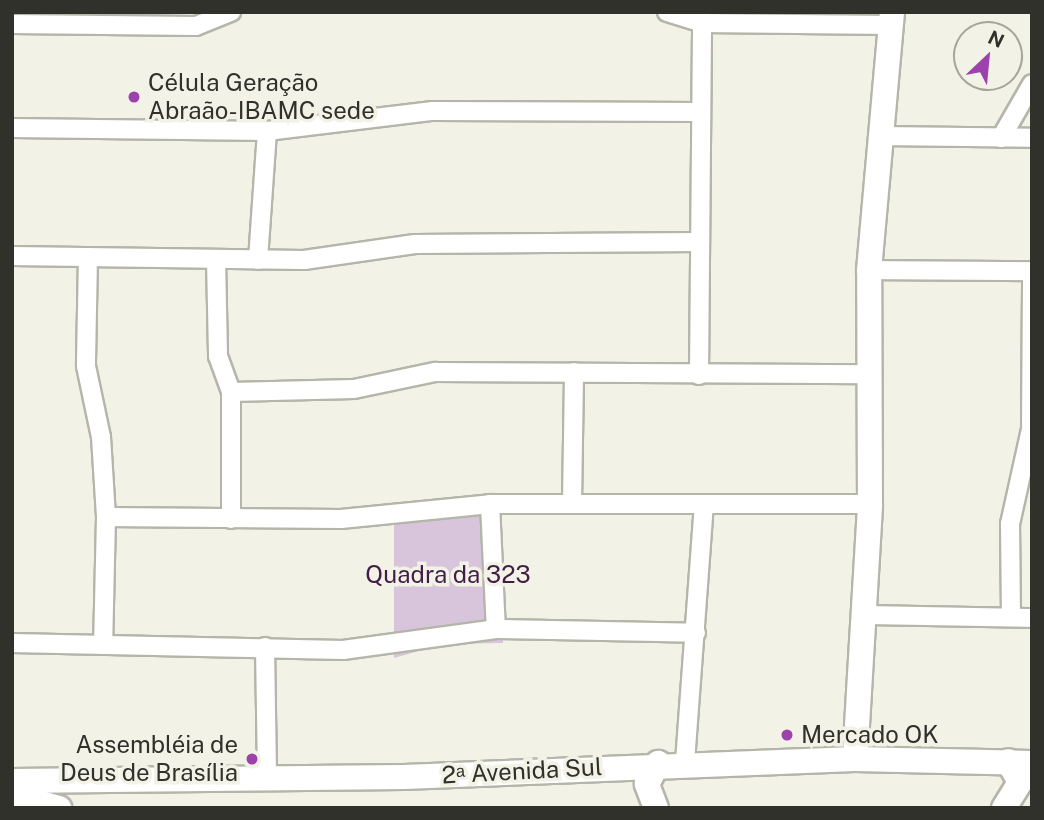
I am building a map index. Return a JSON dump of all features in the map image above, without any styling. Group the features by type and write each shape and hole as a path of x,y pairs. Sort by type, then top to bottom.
{"street":[{"path":"12,24 196,26 231,12"},
{"path":"667,12 702,23 891,19 869,270 872,374 870,504 855,759"},
{"path":"699,375 702,23"},
{"path":"1000,138 1032,84"},
{"path":"12,128 267,131 433,111 700,112"},
{"path":"258,260 267,131"},
{"path":"879,136 1032,138"},
{"path":"12,256 258,260 342,256 415,244 700,242"},
{"path":"88,257 86,366 101,438 106,517 103,645"},
{"path":"216,259 218,356 231,392 231,519"},
{"path":"869,270 1032,271 1031,429 1010,524 1011,617"},
{"path":"231,392 354,389 435,372 872,374"},
{"path":"572,503 574,372"},
{"path":"106,517 341,519 490,504 870,504"},
{"path":"490,504 496,629"},
{"path":"685,762 704,506"},
{"path":"862,615 1032,618"},
{"path":"12,643 379,649 496,629 696,633"},
{"path":"265,648 267,777"},
{"name":"2ᵃ Avenida Sul","path":"12,780 404,777 685,762 855,759 1020,762"},
{"path":"1004,808 1020,782 1020,762"},
{"path":"656,808 647,785 658,763"},
{"path":"12,795 59,808"}],"green space":[{"name":"Quadra da 323","path":"456,498 501,500 503,643 444,644 394,658 394,507"}],"place":[{"name":"Célula Geração Abraão-IBAMC sede","path":"134,97"},
{"name":"Mercado OK","path":"787,735"},
{"name":"Assembléia de Deus de Brasília","path":"252,759"}]}
